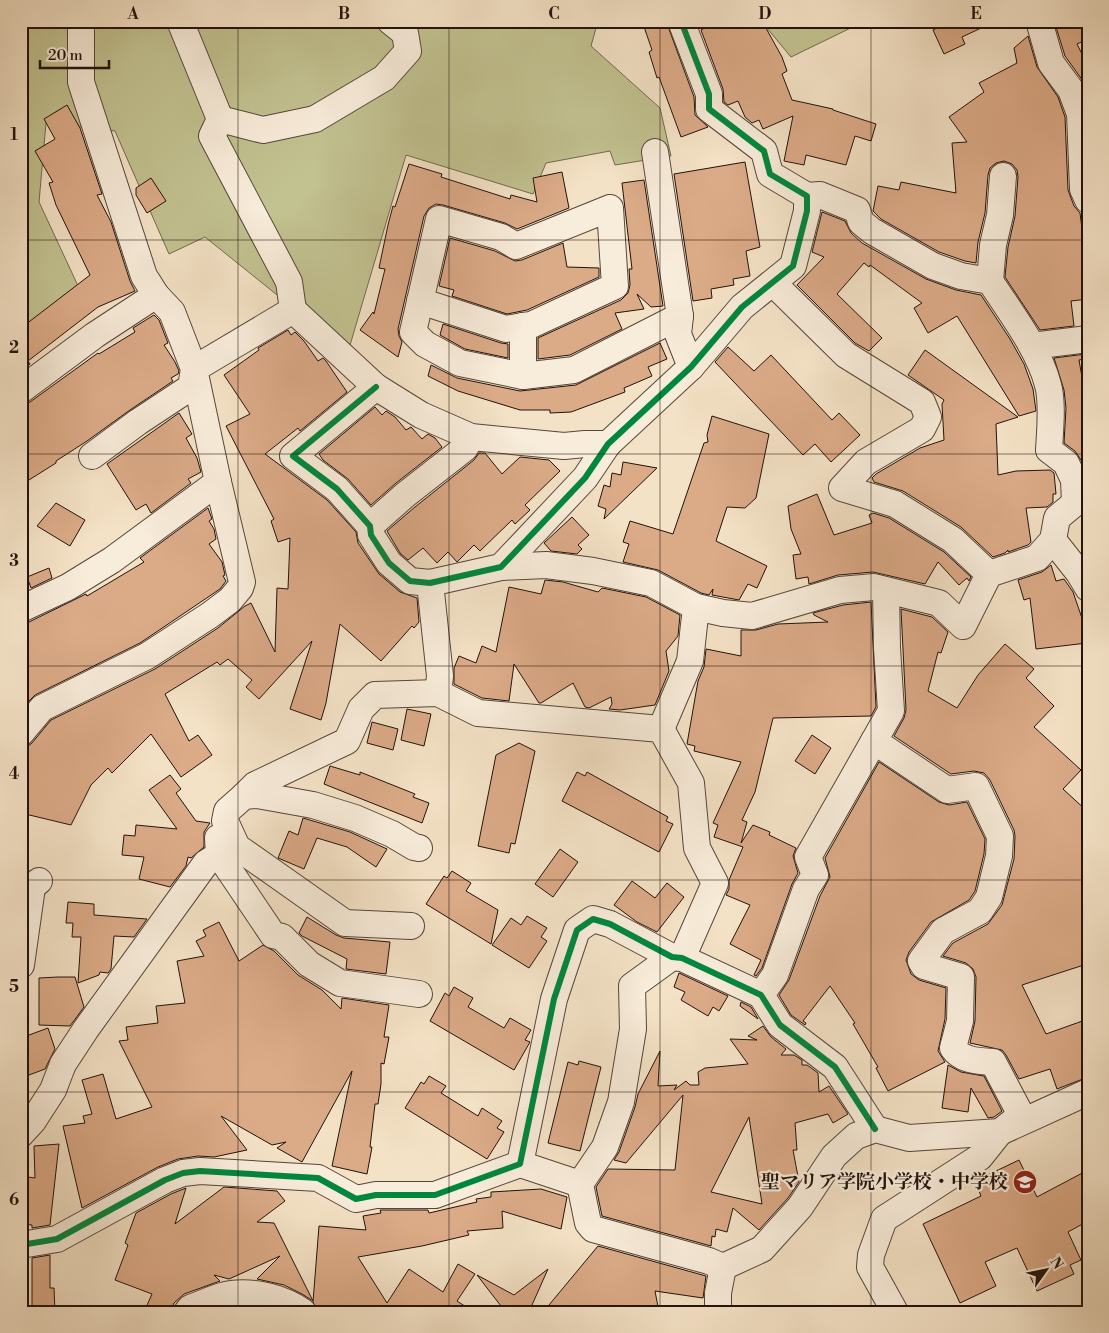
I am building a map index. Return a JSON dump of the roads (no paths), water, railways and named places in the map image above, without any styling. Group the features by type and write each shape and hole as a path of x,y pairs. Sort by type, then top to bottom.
{"street":[{"path":"21,733 42,708 147,656 230,600 240,588 242,582 194,369 172,312 156,295 144,276 82,82 81,21"},
{"path":"180,21 220,119 212,136 289,282 293,310 376,387 421,416 471,437 564,446 608,444"},
{"path":"220,119 263,130 315,119 384,78 408,51 405,33 390,21"},
{"path":"681,21 709,94 710,109 764,151 770,174 807,196 820,195 857,210 861,222 872,231 933,266 961,276 990,281"},
{"path":"1039,21 1051,63 1071,90 1080,114 1082,189 1088,200"},
{"path":"655,152 680,316 678,334 691,368"},
{"path":"376,387 293,456 337,489 370,526 371,535 389,563 410,581 430,583 502,567 546,565 593,571 651,584 696,607 723,613 752,616 840,590 874,587 939,603 963,626 989,574 1038,558 1053,540 1057,518 1081,501 1066,463 1050,450 1048,385 1032,346 990,281 993,245 1000,215 1004,176"},
{"path":"502,567 585,478 608,444 691,368 742,307 793,266 808,211 807,196"},
{"path":"420,301 506,329 531,325 615,286 610,208 516,246 501,237 439,219 420,301 413,332 425,344 460,363 523,376 574,370 680,316"},
{"path":"773,283 846,355 922,402 928,417 922,429 866,462 842,488 895,504 953,540 989,574"},
{"path":"21,390 95,335 156,295"},
{"path":"92,456 138,422 191,387 194,369 293,310"},
{"path":"523,326 523,376"},
{"path":"1032,346 1088,339"},
{"path":"370,526 405,495 465,448 471,437"},
{"path":"21,609 68,587 112,560 218,482"},
{"path":"1053,540 1079,573 1088,588"},
{"path":"430,583 440,676 438,693"},
{"path":"761,995 775,975 806,889 815,875 808,857 891,711 886,633 886,591"},
{"path":"661,729 690,661 696,607"},
{"path":"419,994 340,982 309,964 282,938 273,934 219,855 218,836 225,821 227,811 256,785 347,741 361,709 375,696 438,693 478,713 661,729"},
{"path":"661,729 691,783 697,848 715,882 677,957 632,986 632,1029 621,1102 604,1147 580,1184 588,1223 593,1229 709,1261 723,1267 762,1249 800,1207 834,1156 856,1136 875,1129 909,1138 1000,1132 1088,1092"},
{"path":"874,741 947,790 976,786 1000,836 999,856 989,897 980,911 943,931 921,961 924,966 961,977 960,1020 952,1048 957,1054 973,1060 993,1062 1021,1115 1000,1132 980,1157 884,1219 871,1255 870,1267 895,1312"},
{"path":"244,796 257,795 313,805 355,818 419,848"},
{"path":"225,821 237,847 345,923 411,926"},
{"path":"21,1134 53,1090 63,1064 86,1029 206,863 219,855"},
{"path":"21,965 32,887 38,881"},
{"path":"520,1164 554,999 577,930 594,919 610,924 761,995 780,1025 835,1067 875,1129"},
{"path":"21,1245 56,1239 165,1180 183,1173 200,1171 318,1178 356,1198 376,1195 435,1195 520,1164 580,1184"},
{"path":"718,1312 718,1293 723,1267"},
{"path":"187,1312 190,1308 230,1294 264,1295 292,1304 303,1312"}],"place":[{"name":"聖マリア学院小学校・中学校","path":"1025,1182"}]}
